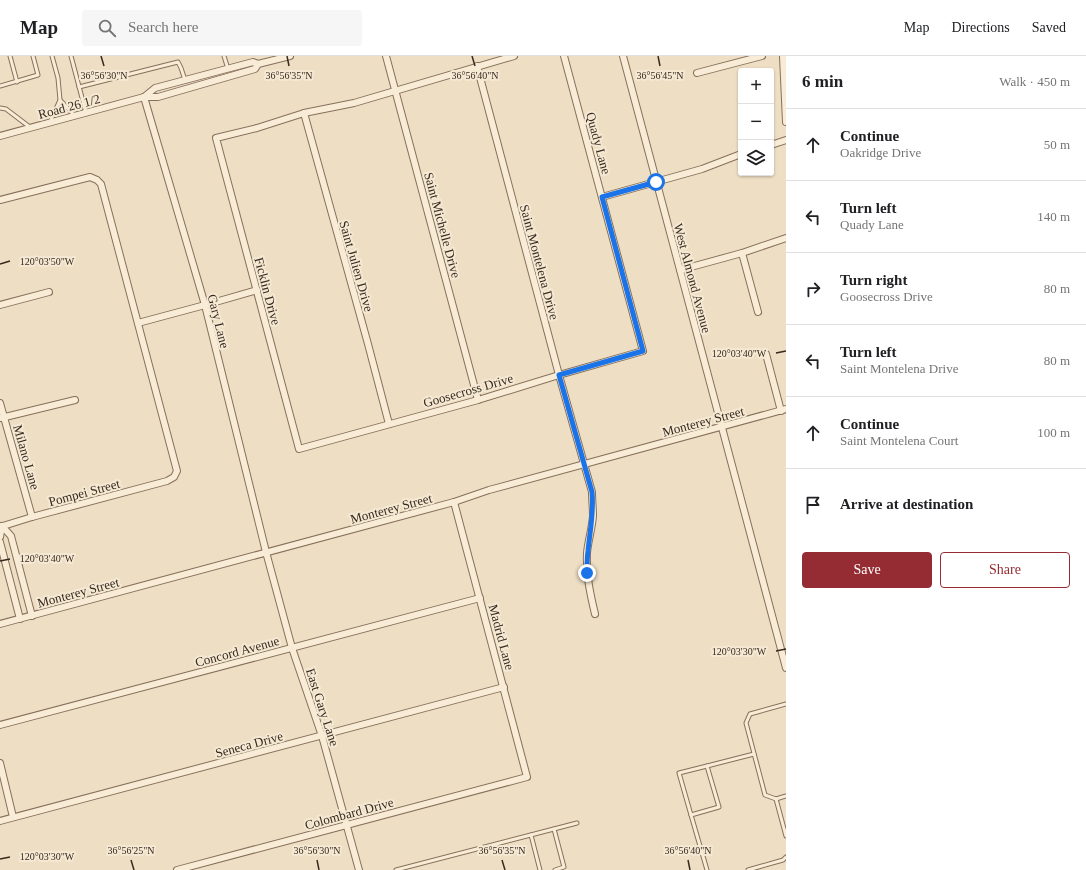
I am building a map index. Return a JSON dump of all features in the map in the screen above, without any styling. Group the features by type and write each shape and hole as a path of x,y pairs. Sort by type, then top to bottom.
{"street":[{"name":"Road 26 1/2","path":"144,97 155,88 253,62 258,64 290,56"},
{"name":"Saint Michelle Drive","path":"386,56 478,400"},
{"path":"304,113 354,103 514,56"},
{"name":"Quady Lane","path":"564,56 643,351"},
{"name":"West Almond Avenue","path":"623,56 786,668"},
{"path":"697,73 762,56"},
{"path":"783,56 786,122"},
{"name":"Road 26 1/2","path":"0,136 144,97 158,97 255,69 258,64"},
{"name":"Saint Montelena Drive","path":"477,66 559,375 592,492 593,505 587,552 587,573 588,587 595,614"},
{"name":"Gary Lane","path":"144,97 205,306 266,552"},
{"name":"Ficklin Drive","path":"300,449 216,138 257,128 304,113"},
{"name":"Saint Julien Drive","path":"304,113 389,424"},
{"path":"774,144 786,140"},
{"path":"602,197 702,169 738,155"},
{"path":"0,200 90,177 97,180 101,184 138,323 205,306 257,290"},
{"path":"680,270 742,254 786,238"},
{"path":"742,254 758,312"},
{"path":"0,306 49,292"},
{"name":"Pompei Street","path":"1,526 167,481 174,477 177,471 138,323"},
{"name":"Goosecross Drive","path":"300,449 478,400 643,351"},
{"path":"766,354 783,410"},
{"path":"2,418 75,400"},
{"name":"Milano Lane","path":"0,403 2,418 32,517"},
{"name":"Monterey Street","path":"0,624 454,502 489,490 783,410"},
{"name":"Madrid Lane","path":"454,502 527,777"},
{"path":"0,537 1,526"},
{"path":"1,526 11,536 32,616"},
{"path":"0,542 20,619"},
{"name":"East Gary Lane","path":"266,552 292,648 322,736 359,870"},
{"name":"Concord Avenue","path":"0,725 480,598"},
{"name":"Seneca Drive","path":"0,821 504,687"},
{"path":"0,763 13,817"},
{"name":"Colombard Drive","path":"177,870 527,777"}],"lane":[{"path":"10,56 17,82"},
{"path":"0,86 38,75 33,56"},
{"path":"50,122 60,100 58,78 52,56"},
{"path":"71,56 86,113"},
{"path":"224,56 228,69"},
{"path":"79,87 178,62 185,80"},
{"path":"60,100 75,116"},
{"path":"0,108 6,109 31,128"},
{"path":"786,704 750,714 746,723 765,794 776,799 786,796"},
{"path":"707,870 679,773 754,754"},
{"path":"690,814 719,807 707,766"},
{"path":"776,799 786,836"},
{"path":"396,870 412,868 577,823"},
{"path":"554,829 564,867 555,870"},
{"path":"531,835 540,870"},
{"path":"748,870 783,860 786,857"}],"route":[{"path":"587,573 587,552 593,505 592,492 559,375 643,351 602,197 656,182"}]}
